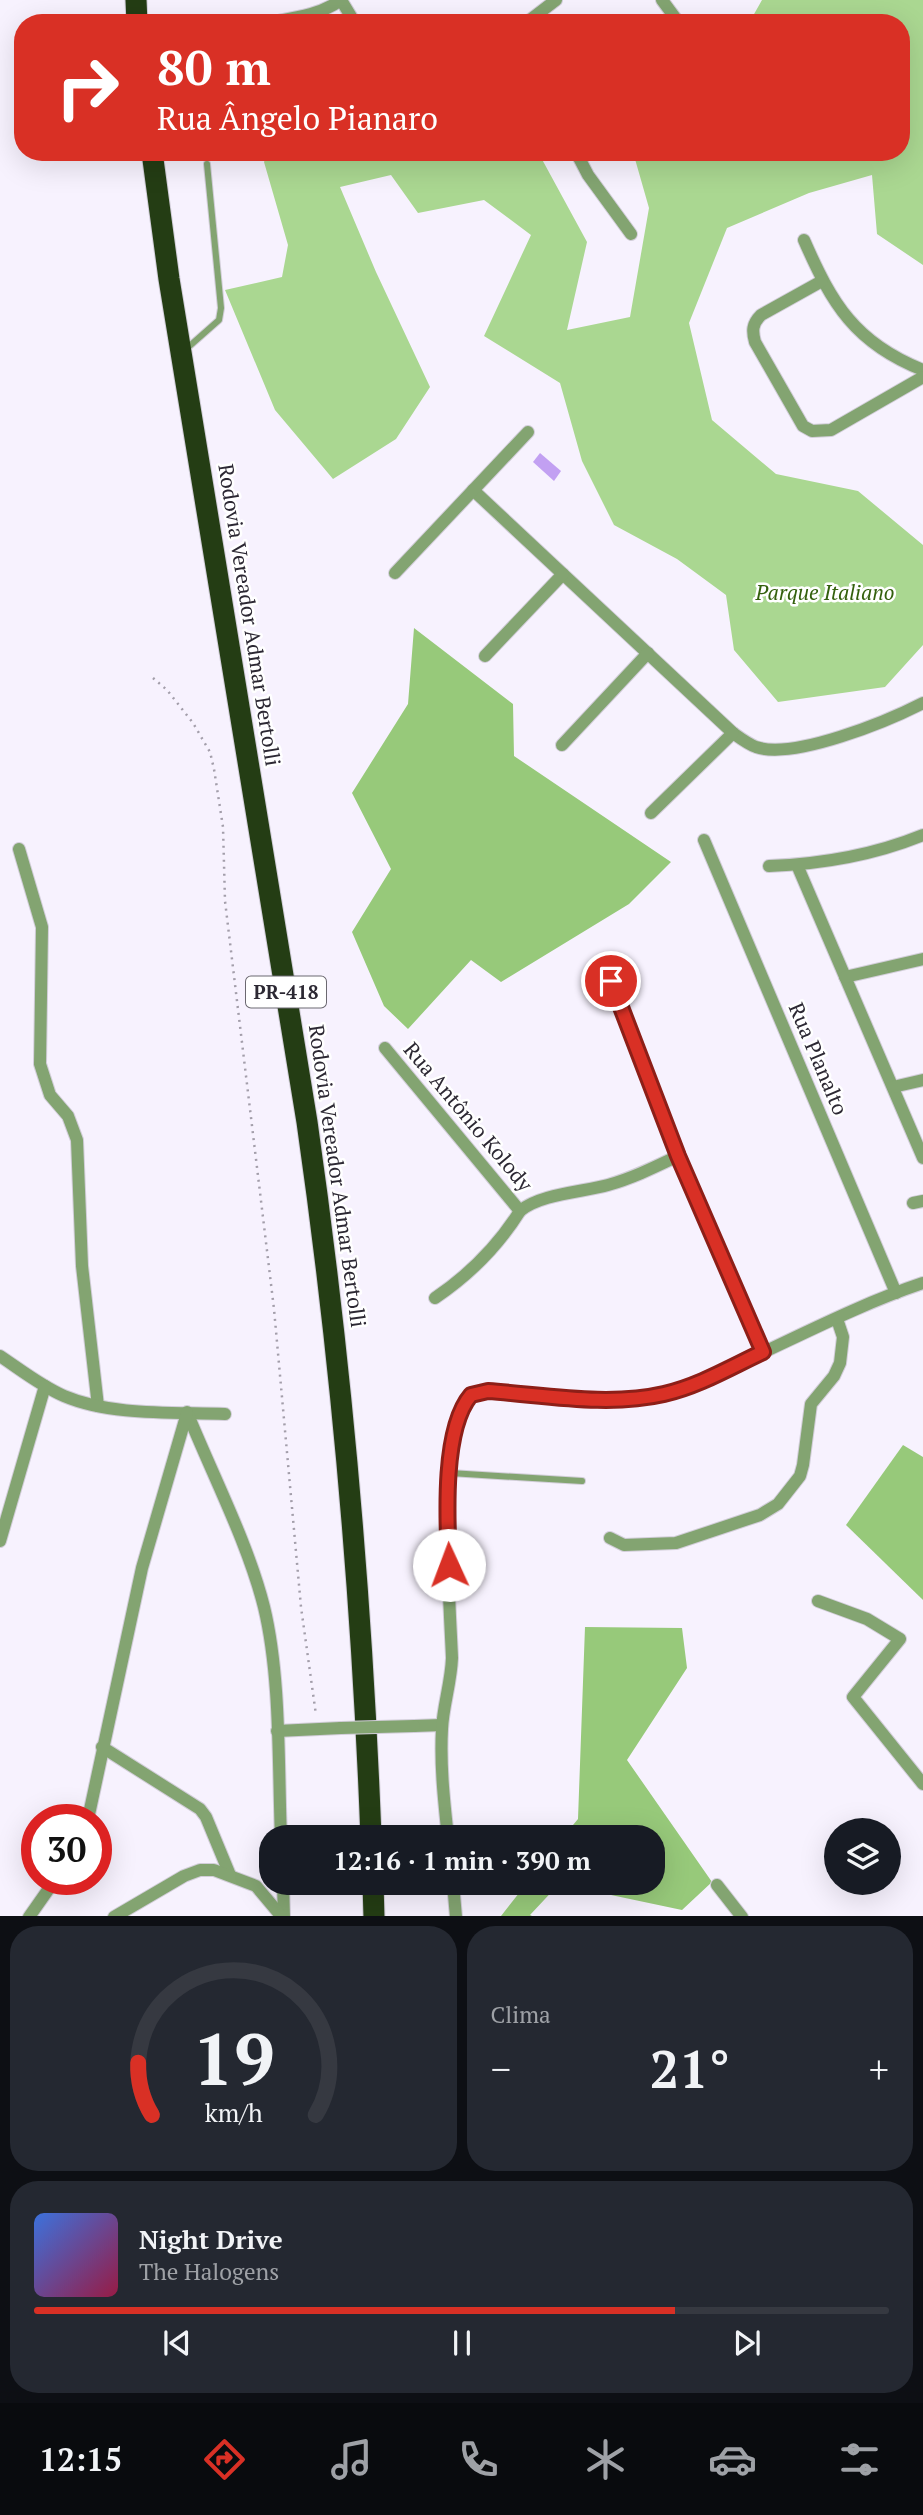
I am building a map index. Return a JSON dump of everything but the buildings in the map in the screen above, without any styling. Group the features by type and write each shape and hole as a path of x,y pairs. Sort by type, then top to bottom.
{"highway":[{"name":"Rodovia Vereador Admar Bertolli","path":"153,161 181,353 303,1094 321,1220 345,1441 363,1680 370,1825"},
{"path":"373,1895 374,1916"}],"street":[{"path":"315,14 341,0"},
{"path":"538,14 556,0"},
{"path":"581,161 631,234"},
{"path":"804,240 822,281 841,310 870,342 887,354 923,370"},
{"path":"822,281 761,315 754,322 752,332 755,342 803,426 811,431 831,430 923,377"},
{"path":"395,573 528,432"},
{"path":"473,490 733,733 756,747 784,748 845,735 923,703"},
{"path":"485,656 563,574"},
{"path":"562,745 648,653"},
{"path":"651,813 733,733"},
{"path":"769,866 839,859 923,835"},
{"name":"Rua Planalto","path":"704,840 896,1293"},
{"path":"19,849 42,926 40,1064 50,1095 68,1116 77,1140 82,1266 98,1406"},
{"path":"797,865 923,1158"},
{"path":"845,977 923,959"},
{"path":"611,981 678,1156 763,1352"},
{"name":"Rua Antônio Kolody","path":"385,1048 520,1211 533,1202 628,1178 678,1156"},
{"path":"893,1087 923,1080"},
{"path":"435,1298 470,1272 504,1235 520,1211"},
{"path":"447,1825 442,1771 442,1725 450,1688 452,1658 448,1507 450,1473 460,1412 471,1395 488,1391 597,1399 644,1397 687,1387 923,1283"},
{"path":"610,1538 624,1545 676,1544 760,1515 778,1504 800,1476 811,1404 834,1376 840,1363 843,1337 837,1319"},
{"path":"0,1356 64,1396 98,1406 225,1414"},
{"path":"0,1541 46,1386"},
{"path":"187,1412 255,1576 261,1598 270,1641 281,1825"},
{"path":"92,1804 142,1568 187,1412"},
{"path":"818,1601 867,1619 900,1639 853,1697 923,1784"},
{"path":"277,1731 442,1725"},
{"path":"102,1747 200,1809 206,1817 230,1875"},
{"path":"114,1916 184,1876 200,1870 214,1870 256,1886 283,1916"},
{"path":"717,1885 742,1916"},
{"path":"29,1916 44,1895"},
{"path":"283,1895 283,1916"},
{"path":"454,1895 456,1916"}],"lane":[{"path":"181,353 219,320 221,308 207,164"},
{"path":"450,1473 582,1481"}],"path":[{"path":"153,678 167,690 193,723 210,752 214,769 223,827 225,901 274,1309 301,1607 318,1729"}],"green space":[{"name":"Parque Italiano","path":"762,0 923,0 923,265 877,234 872,175 809,193 727,228 689,323 712,420 776,474 858,491 923,545 923,645 885,687 778,702 734,650 726,595 677,559 614,525 582,461 560,383 484,336 531,235 484,200 418,213 391,175 340,187 430,387 396,439 333,479 275,410 225,290 282,277 288,245 264,161 543,161 587,242 567,330 630,317 649,208 636,161 910,161 910,14 754,14"},
{"path":"414,628 513,704 514,756 671,862 629,904 501,982 471,960 408,1029 384,1006 352,932 391,869 352,793 408,704"},
{"path":"903,1445 923,1457 923,1600 846,1525"},
{"path":"585,1627 682,1628 687,1668 627,1760 712,1882 682,1910 611,1895 665,1895 665,1825 573,1825 578,1819"},
{"path":"518,1895 549,1895 530,1915 532,1916 501,1916"}],"shaded area":[{"path":"540,453 561,471 554,481 533,462"}],"route":[{"path":"449,1565 448,1507 454,1435 460,1412 471,1395 488,1391 621,1399 665,1394 706,1379 763,1352 678,1156 611,981"}]}
